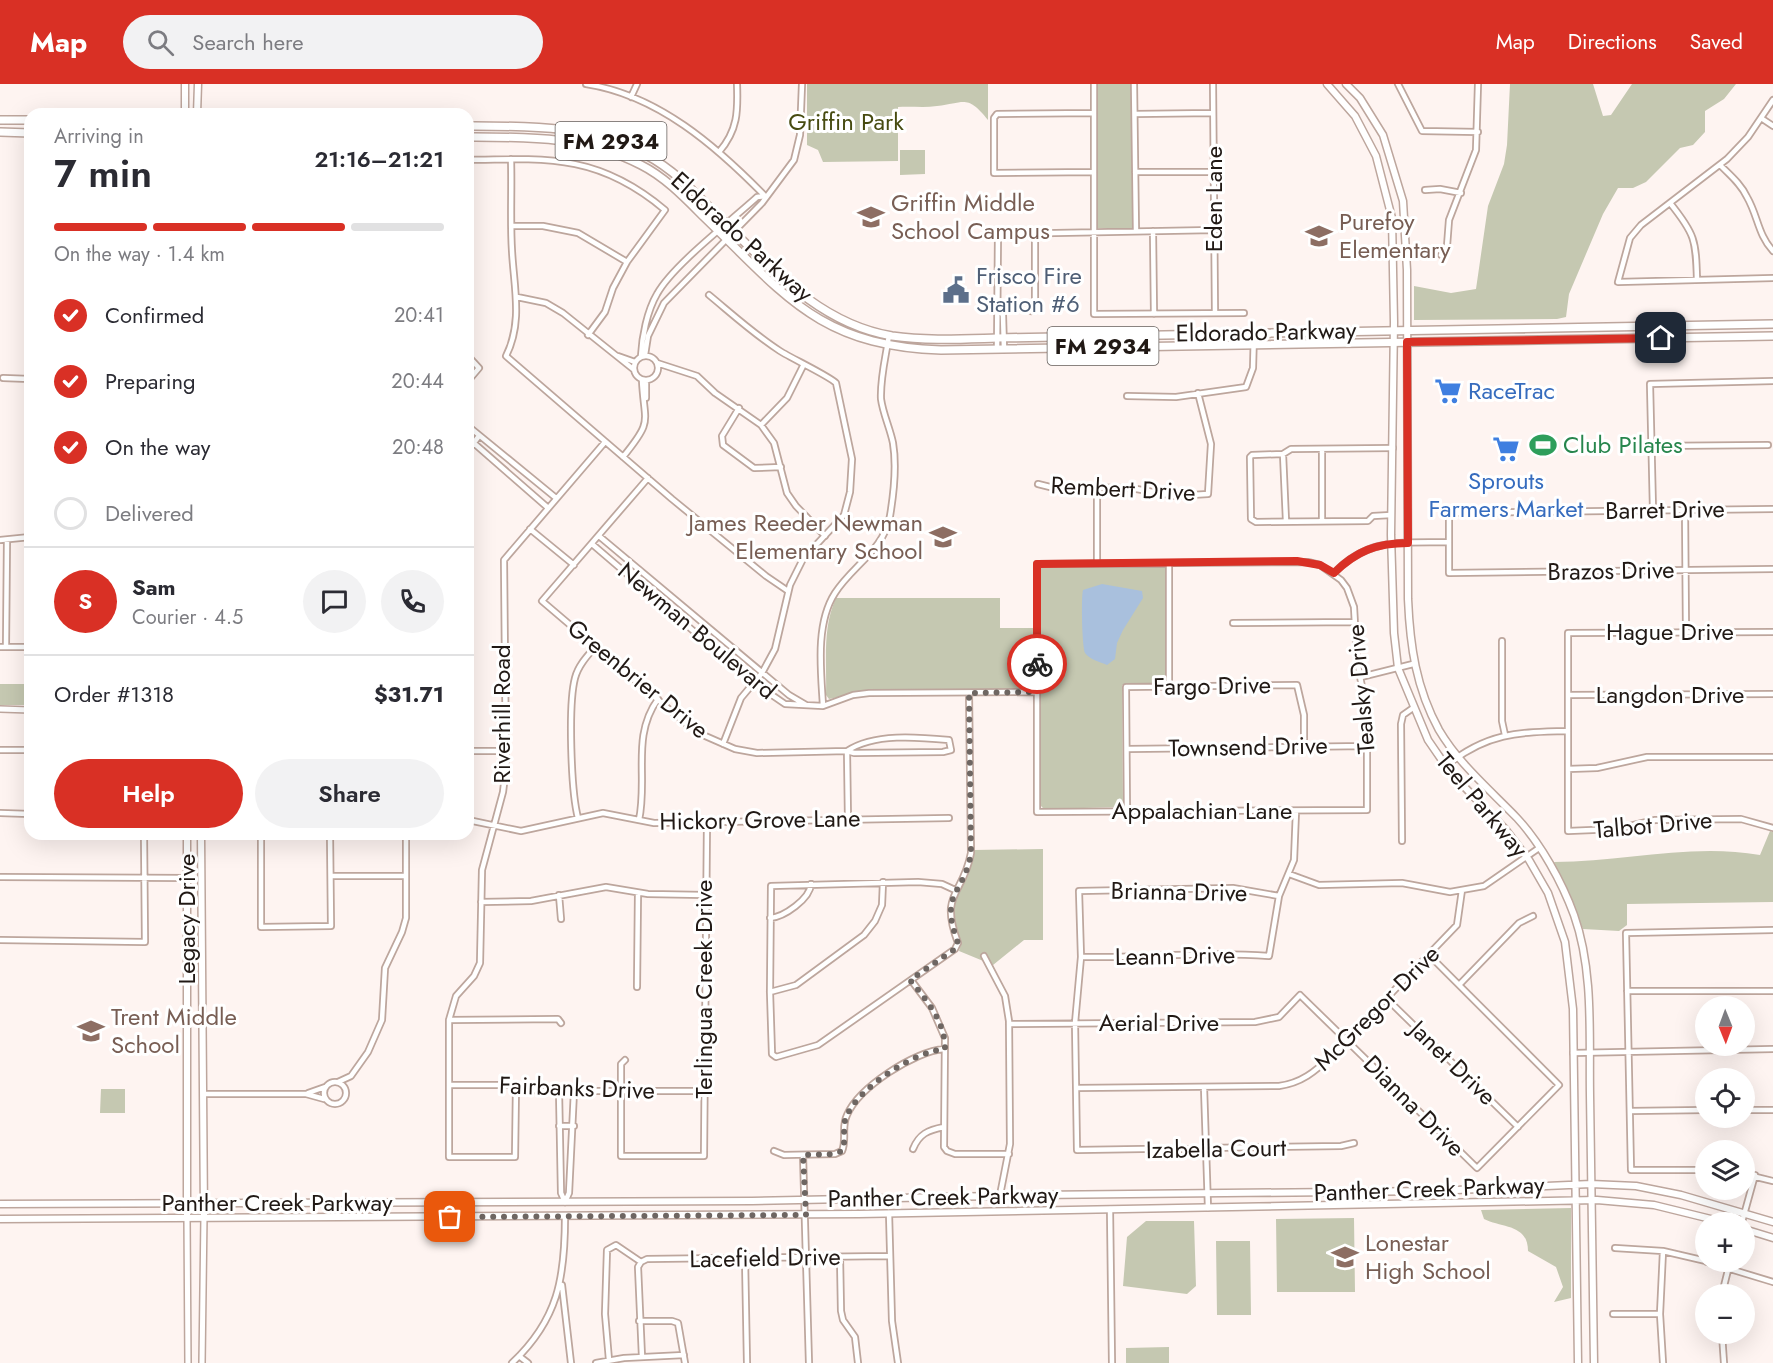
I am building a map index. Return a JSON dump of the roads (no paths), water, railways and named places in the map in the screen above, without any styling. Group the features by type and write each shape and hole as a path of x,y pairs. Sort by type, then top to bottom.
{"main road":[{"path":"185,84 185,108"},
{"path":"197,108 198,84"},
{"name":"Teel Parkway","path":"1327,84 1354,116 1376,156 1392,218 1394,342 1391,543 1394,633 1398,668 1428,740 1446,766 1506,830 1527,857 1548,893 1565,942 1572,995 1578,1363"},
{"name":"Teel Parkway","path":"1346,84 1374,120 1389,151 1403,201 1406,231 1408,599 1413,664 1440,730 1458,756 1519,820 1539,848 1574,915 1583,949 1589,1052 1594,1363"},
{"path":"0,120 24,120"},
{"name":"Eldorado Parkway","path":"474,126 562,128 607,139 658,162 688,186 788,284 842,320 889,335 950,339 1773,324"},
{"path":"0,132 24,133"},
{"name":"Eldorado Parkway","path":"474,137 550,138 604,149 652,171 681,194 761,274 804,310 834,328 887,346 950,350 1254,343 1773,336"},
{"path":"1376,156 1389,151"},
{"path":"1392,230 1406,231"},
{"path":"1527,328 1527,340"},
{"path":"950,339 950,350"},
{"path":"1393,448 1408,449"},
{"name":"Legacy Drive","path":"187,840 187,1217"},
{"name":"Legacy Drive","path":"201,840 204,1216"},
{"path":"187,879 201,879"},
{"path":"188,987 201,986"},
{"path":"188,1094 203,1094"},
{"name":"Panther Creek Parkway","path":"0,1204 805,1200 1000,1195 1358,1192 1591,1184 1636,1186 1740,1212"},
{"path":"1474,1189 1475,1204"},
{"path":"1358,1192 1358,1206"},
{"path":"1000,1195 1001,1210"},
{"path":"889,1198 889,1213"},
{"name":"Panther Creek Parkway","path":"0,1219 204,1216 806,1215 1475,1204 1574,1200 1654,1204 1695,1215"},
{"path":"565,1202 565,1217"},
{"path":"335,1203 336,1217"},
{"path":"89,1204 89,1218"},
{"name":"Panther Creek Parkway","path":"1755,1216 1773,1222"},
{"path":"1755,1232 1773,1238"},
{"path":"1578,1301 1593,1302"}],"street":[{"path":"586,84 630,98 679,122 719,152 765,196"},
{"path":"630,98 637,84"},
{"path":"719,152 730,139 736,124 737,84"},
{"path":"633,369 635,362 643,356 648,336 664,303 762,203 794,160 800,135 802,84"},
{"path":"1094,84 1094,314 1244,313"},
{"path":"1134,84 1136,231"},
{"name":"Eden Lane","path":"1213,84 1215,313"},
{"path":"1398,84 1422,131 1478,132"},
{"path":"1441,255 1447,246 1449,220 1472,163 1478,132 1478,84"},
{"path":"1773,100 1748,137 1720,165 1641,225 1630,238 1618,282 1773,278"},
{"path":"1094,113 995,115 994,173 1094,172"},
{"path":"1135,114 1213,113"},
{"path":"1761,118 1773,126"},
{"path":"511,159 512,226 517,297 514,340 506,356 648,478 766,576 788,591"},
{"path":"474,160 558,160 597,169 615,175 646,194 665,210 627,262 612,288 605,312 588,335"},
{"path":"1720,165 1738,182 1748,198 1762,238 1773,252"},
{"path":"1135,172 1214,172"},
{"path":"1425,190 1440,189 1461,193"},
{"path":"643,356 648,318 657,293 687,261 757,196 765,196"},
{"path":"1670,203 1690,228 1695,242 1697,280"},
{"path":"512,226 543,226 578,232 627,262"},
{"path":"1000,349 1003,315 999,311 998,234 1214,230"},
{"path":"1153,231 1154,314"},
{"path":"1031,311 1035,304 1035,232"},
{"path":"687,261 696,270"},
{"path":"671,277 681,285"},
{"path":"710,295 751,330 803,366 833,379 836,383 852,459 850,492 844,515 803,559 788,591 775,649 762,673 741,698 723,744"},
{"path":"517,297 546,303 563,313 633,369 636,376 644,380 656,375 658,365"},
{"path":"1127,396 1176,397 1246,387 1253,368 1254,333"},
{"path":"822,705 822,639 827,607 848,576 875,548 890,519 895,465 892,441 881,401 881,383 889,335"},
{"path":"615,356 635,362"},
{"path":"643,356 652,357 658,365 677,368 697,376 714,393 761,425 774,443 787,493 796,507 825,536"},
{"path":"474,363 479,368 474,374"},
{"path":"761,425 787,398 803,366"},
{"path":"3,378 24,379"},
{"path":"623,457 644,429 647,413 644,380"},
{"path":"1653,510 1650,384 1773,381"},
{"name":"Rembert Drive","path":"1038,484 1050,487 1131,488 1175,496 1208,494 1211,444 1198,393"},
{"path":"1144,396 1144,405"},
{"path":"739,408 722,436 723,445 754,468 780,467"},
{"path":"474,431 556,498"},
{"path":"479,436 474,443 548,507"},
{"name":"Riverhill Road","path":"516,1086 514,1156 449,1157 449,1020 456,996 474,976 480,963 482,870 505,783 504,560 605,442"},
{"path":"1652,446 1768,446"},
{"path":"1391,515 1373,516 1368,521 1256,522 1251,519 1250,457 1252,455 1283,454 1291,449 1393,448"},
{"path":"1322,449 1322,520"},
{"path":"1283,454 1286,521"},
{"path":"530,528 574,565 648,478"},
{"path":"1097,487 1097,562"},
{"name":"Barret Drive","path":"1449,542 1449,513 1773,509"},
{"path":"1685,510 1686,632"},
{"name":"Newman Boulevard","path":"599,536 762,673 806,705"},
{"path":"0,540 24,538"},
{"path":"7,540 3,647 24,647"},
{"path":"1037,692 1037,564 1308,562 1320,565 1334,573 1362,550 1391,543 1449,542"},
{"name":"Brazos Drive","path":"1449,542 1449,573 1773,569"},
{"name":"Newman Boulevard","path":"592,544 753,681 785,704 822,705 861,694 1037,692"},
{"path":"1169,562 1169,686"},
{"name":"Greenbrier Drive","path":"574,565 543,601 693,729 723,744 766,753 943,752 951,750 951,744 949,740 943,739 871,740 856,744 847,751"},
{"name":"Tealsky Drive","path":"1334,573 1347,588 1354,608 1361,676 1366,698 1367,810"},
{"path":"1233,624 1354,622"},
{"name":"Hague Drive","path":"1568,695 1568,633 1773,632"},
{"path":"1502,641 1502,721 1505,735"},
{"path":"720,653 729,644"},
{"path":"578,818 573,790 574,685 580,666 595,647"},
{"path":"1361,676 1413,664"},
{"name":"Fargo Drive","path":"1128,748 1126,687 1169,686 1297,685 1304,715 1304,746"},
{"path":"769,694 778,686"},
{"name":"Appalachian Lane","path":"1037,692 1037,812 1367,810"},
{"path":"955,890 942,884 882,882 771,886 772,1054 776,1057 818,1046 955,949 958,943 950,910 955,890 969,866 969,693"},
{"name":"Langdon Drive","path":"1568,695 1773,694"},
{"path":"1568,695 1568,769 1600,768 1647,758 1773,757"},
{"path":"639,820 644,796 643,729 646,717 658,699"},
{"path":"1402,841 1401,724 1403,715 1413,708"},
{"path":"0,710 24,710"},
{"path":"1446,766 1458,756 1482,743 1505,735 1568,731"},
{"path":"904,739 904,753"},
{"name":"Townsend Drive","path":"1128,748 1367,746"},
{"path":"1127,811 1128,748"},
{"path":"0,750 24,750"},
{"path":"474,751 504,751"},
{"path":"847,751 848,819"},
{"name":"Talbot Drive","path":"1568,769 1569,831 1617,829 1655,820 1741,819 1772,826"},
{"path":"1279,896 1289,874 1296,843 1296,811"},
{"path":"0,813 24,814"},
{"name":"Hickory Grove Lane","path":"474,821 527,831 607,813 639,820 707,822 949,818"},
{"name":"Terlingua Creek Drive","path":"621,1091 621,1156 704,1156 707,822"},
{"path":"0,940 145,942 144,840"},
{"path":"261,840 261,927 331,926 330,840"},
{"path":"203,1094 306,1094 324,1099 330,1104 337,1105 344,1101 351,1076 368,1052 382,1020 386,965 405,923 406,840"},
{"path":"1289,874 1319,885 1402,883 1450,892 1484,886 1539,848"},
{"path":"331,876 406,876"},
{"path":"0,877 187,879"},
{"path":"770,992 796,985 864,935 875,921 882,905 882,882"},
{"path":"770,918 779,917 807,896 811,884"},
{"path":"481,902 531,901 606,887 638,893 705,895"},
{"name":"Brianna Drive","path":"1081,957 1079,891 1223,888 1279,896"},
{"name":"McGregor Drive","path":"1076,1088 1278,1086 1297,1083 1314,1073 1430,956 1457,925 1462,890"},
{"path":"638,893 638,987"},
{"path":"559,895 561,919"},
{"name":"Leann Drive","path":"1081,957 1147,958 1216,952 1269,956 1279,896"},
{"path":"1459,985 1519,923 1533,916"},
{"path":"1695,1170 1631,1170 1626,933 1773,930"},
{"path":"984,956 1005,996 1009,1024 1009,1154 1000,1195"},
{"path":"1430,956 1559,1085 1518,1127"},
{"path":"1076,1088 1076,1023 1081,957"},
{"path":"910,980 939,1020 945,1038 944,1147 947,1152 955,1154 1009,1154"},
{"path":"1627,992 1773,991"},
{"name":"Aerial Drive","path":"1009,1024 1261,1022 1279,1017 1300,995"},
{"name":"Dianna Drive","path":"1300,995 1477,1168 1518,1127"},
{"name":"Janet Drive","path":"1387,999 1518,1127"},
{"path":"449,1020 558,1019 561,1023"},
{"path":"774,1151 784,1155 803,1155 835,1154 842,1151 844,1121 858,1099 916,1055 930,1050 945,1049"},
{"path":"1573,1053 1773,1049"},
{"path":"621,1091 621,1064 625,1060"},
{"path":"306,1094 351,1076"},
{"path":"338,1082 344,1087 346,1094"},
{"name":"Fairbanks Drive","path":"449,1085 516,1086 535,1091 704,1091"},
{"path":"324,1099 325,1087"},
{"path":"1204,1087 1208,1208"},
{"name":"Izabella Court","path":"1076,1088 1077,1150 1341,1146 1354,1143"},
{"path":"559,1091 561,1193 565,1202"},
{"path":"565,1202 569,1193 574,1091"},
{"path":"1630,1111 1695,1110"},
{"path":"1755,1110 1773,1110"},
{"path":"559,1126 574,1126"},
{"path":"913,1149 917,1138 929,1130 944,1127"},
{"path":"803,1155 808,1363"},
{"path":"1755,1175 1773,1180"},
{"path":"1110,1209 1112,1363"},
{"path":"889,1213 893,1334 898,1363"},
{"name":"Legacy Drive","path":"202,1363 204,1216"},
{"name":"Legacy Drive","path":"187,1217 188,1363"},
{"path":"565,1217 562,1279 557,1315 571,1363"},
{"path":"609,1360 605,1314 607,1250 616,1245 641,1262 638,1267 642,1357"},
{"path":"1615,1248 1664,1251 1695,1258"},
{"path":"1663,1363 1660,1314 1664,1251"},
{"name":"Lacefield Drive","path":"641,1262 647,1259 890,1256"},
{"path":"840,1257 841,1311 843,1320 855,1337 858,1363"},
{"path":"746,1258 747,1363"},
{"path":"1741,1272 1773,1282"},
{"path":"512,1363 557,1315 562,1279"},
{"path":"1613,1314 1660,1314"},
{"path":"639,1321 678,1323 685,1363"},
{"path":"1723,1344 1724,1363"},
{"path":"596,1363 642,1357 684,1355"},
{"path":"519,1356 528,1363"}],"water":[{"path":"1102,584 1142,591 1143,598 1117,643 1115,659 1107,665 1092,659 1084,649 1083,590"}],"place":[{"name":"Griffin Middle School Campus","path":"871,217"},
{"name":"Purefoy Elementary","path":"1319,236"},
{"name":"Frisco Fire Station #6","path":"956,290"},
{"name":"RaceTrac","path":"1448,391"},
{"name":"Club Pilates","path":"1543,445"},
{"name":"Sprouts Farmers Market","path":"1506,449"},
{"name":"James Reeder Newman Elementary School","path":"943,537"},
{"name":"Trent Middle School","path":"91,1031"},
{"name":"Lonestar High School","path":"1345,1257"}],"park label":[{"name":"Griffin Park","path":"846,122"}]}
